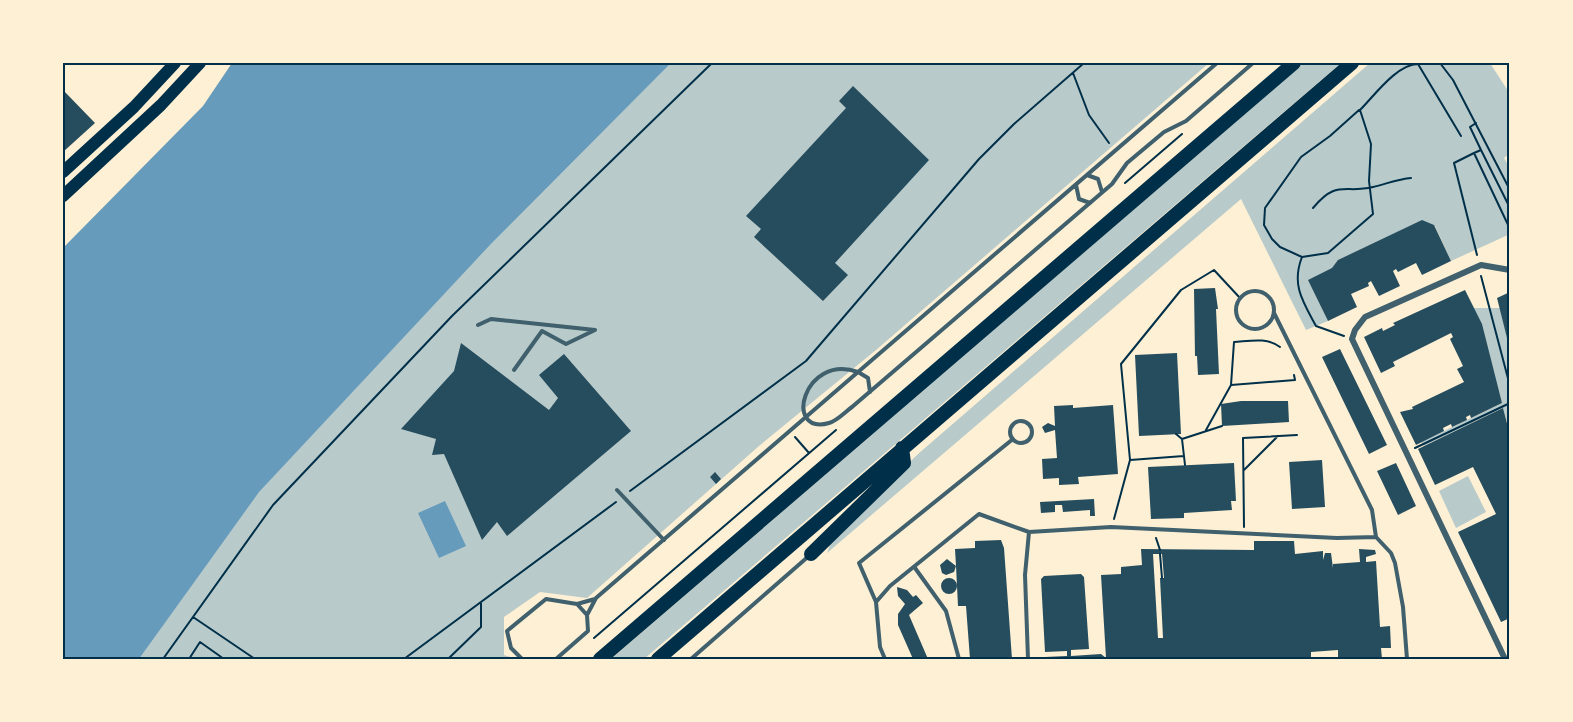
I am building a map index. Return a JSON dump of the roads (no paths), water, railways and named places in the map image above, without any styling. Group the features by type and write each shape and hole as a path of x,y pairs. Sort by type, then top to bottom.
{"highway":[{"path":"600,659 1294,63"},
{"path":"658,659 1352,63"},
{"path":"811,554 904,463 902,448"}],"main road":[{"path":"63,172 134,107 176,63"},
{"path":"63,196 161,105 200,63"}],"street":[{"path":"1505,659 1352,339 1355,330 1365,317 1478,267 1510,270"}],"lane":[{"path":"556,659 588,631 587,615 596,598 1217,63"},
{"path":"870,392 868,378 843,367 826,372 804,396 803,410 806,417 817,423 831,423 870,392 1102,193 1127,163 1164,132 1186,121 1253,63"},
{"path":"1086,175 1098,179 1102,193"},
{"path":"1076,184 1079,199 1090,202"},
{"path":"1274,313 1268,324 1257,330 1244,327 1236,316 1240,298 1251,292 1263,293 1272,301 1274,313 1372,510 1376,537 1391,553 1403,607 1407,659"},
{"path":"478,325 491,319 595,330 566,344 542,331 514,370"},
{"path":"1023,422 1029,426 1032,435 1028,441 1022,443 1013,439 1011,428 1016,423 1023,422"},
{"path":"885,659 880,647 876,602 859,562 1013,439"},
{"path":"617,490 664,540"},
{"path":"876,602 890,586 979,514 1029,532 1111,527 1337,538 1376,537"},
{"path":"1028,659 1025,575 1029,532"},
{"path":"691,659 811,554"},
{"path":"915,568 946,611 959,659"},
{"path":"522,659 511,648 507,631 546,599 577,604 596,598"},
{"path":"577,604 587,615"}],"water":[{"path":"232,63 671,63 491,244 259,492 139,659 63,659 63,248 203,106"},
{"path":"445,501 466,546 439,558 418,513"}]}
